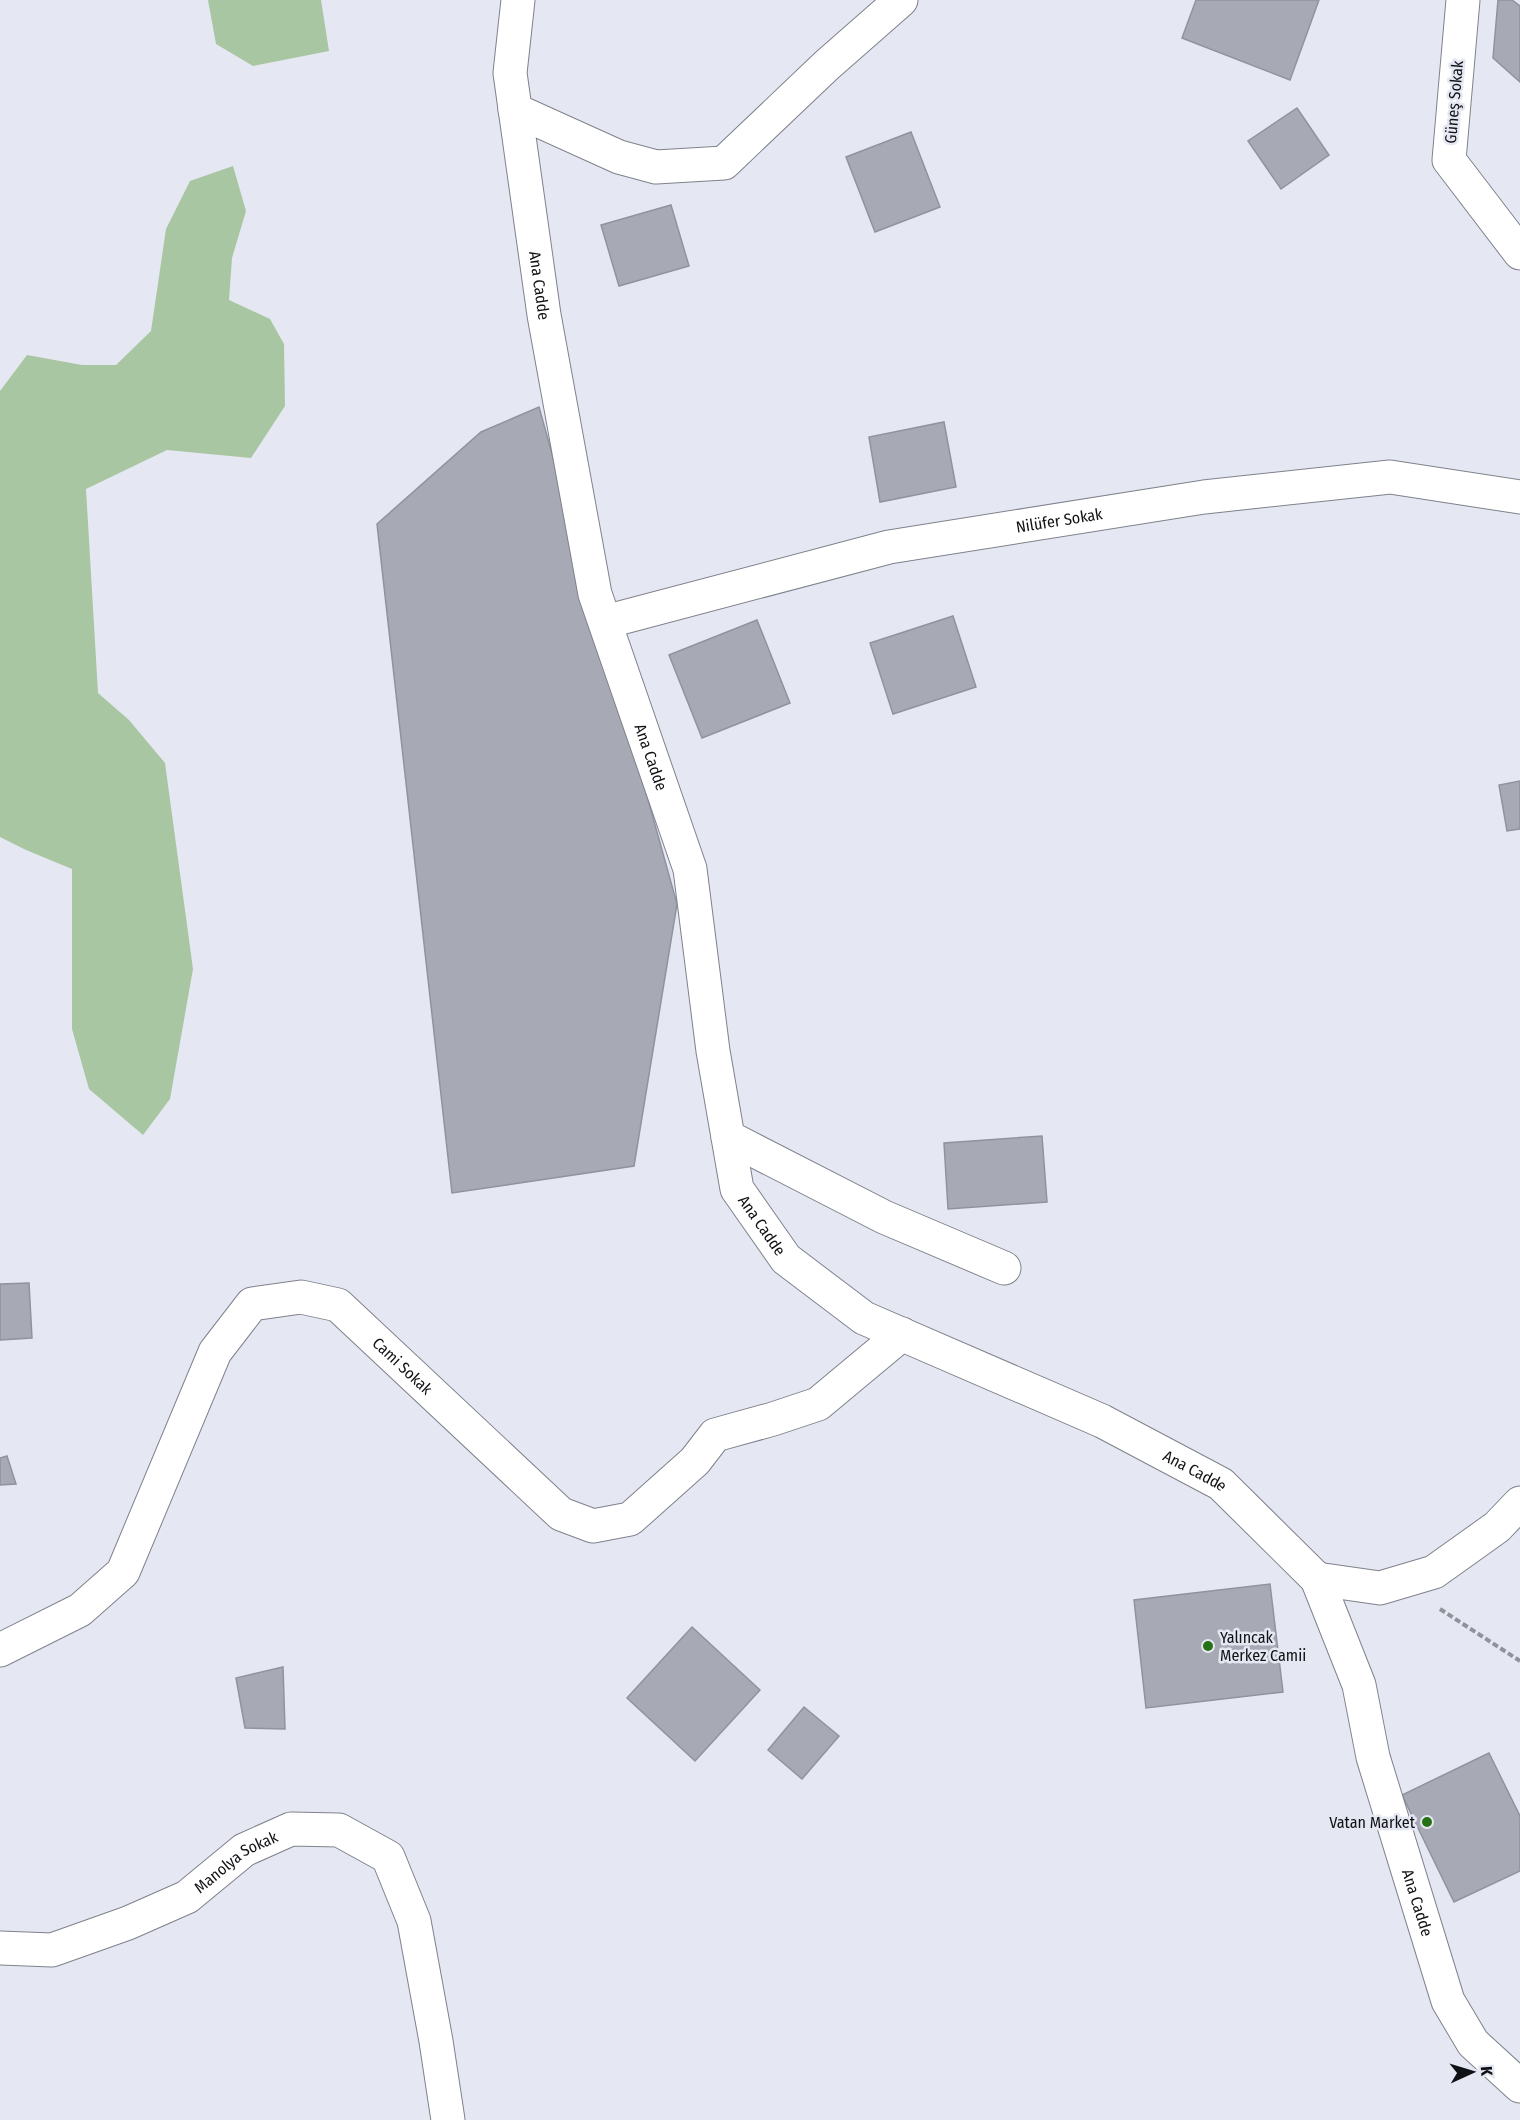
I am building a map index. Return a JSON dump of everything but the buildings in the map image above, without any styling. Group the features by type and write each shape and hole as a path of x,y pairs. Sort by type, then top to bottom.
{"street":[{"name":"Ana Cadde","path":"518,0 510,73 544,315 595,594 690,869 713,1051 737,1189 786,1259 864,1318 1102,1421 1221,1484 1317,1579 1359,1685 1373,1758 1448,2001 1473,2043 1520,2086"},
{"path":"515,110 619,157 656,167 724,164 827,65 901,0"},
{"name":"Güneş Sokak","path":"1463,0 1449,159 1520,253"},
{"name":"Nilüfer Sokak","path":"605,622 889,547 1204,498 1390,477 1520,497"},
{"path":"728,1137 884,1217 1004,1268"},
{"name":"Cami Sokak","path":"0,1650 80,1610 123,1572 215,1352 252,1304 301,1297 338,1305 561,1514 593,1526 630,1519 695,1461 715,1436 818,1404 902,1334"},
{"path":"1317,1579 1380,1588 1434,1572 1497,1527 1520,1503"},
{"name":"Manolya Sokak","path":"0,1948 52,1950 128,1923 187,1897 244,1850 291,1829 339,1830 388,1857 414,1921 448,2120"}],"path":[{"path":"1399,1582 1520,1661"}],"green space":[{"path":"208,0 321,0 329,51 253,66 216,44"},
{"path":"233,166 246,211 232,258 229,300 270,319 284,344 285,406 251,458 167,450 86,489 98,693 129,720 165,763 193,969 170,1099 143,1135 89,1089 72,1029 72,869 0,837 0,391 27,355 82,365 116,365 151,331 166,229 190,181"}],"place":[{"name":"Yalıncak Merkez Camii","path":"1208,1646"},
{"name":"Vatan Market","path":"1427,1822"}]}
